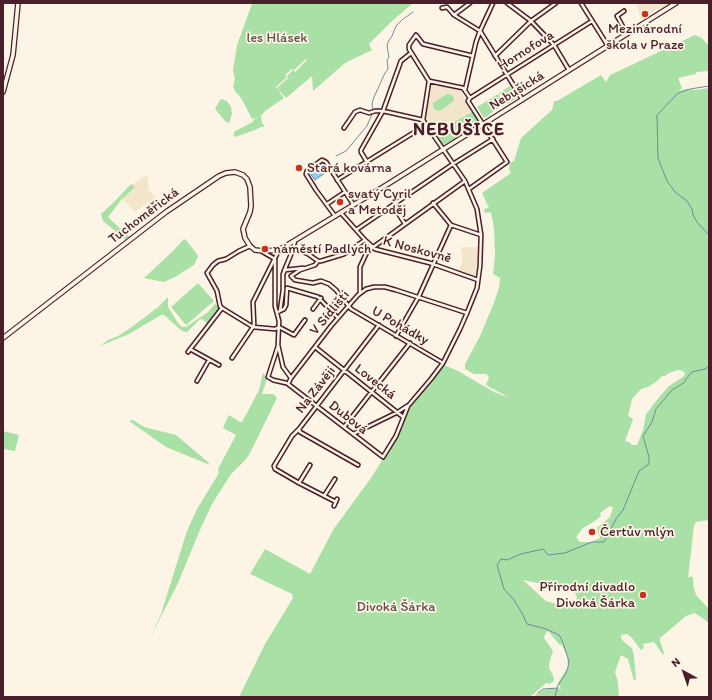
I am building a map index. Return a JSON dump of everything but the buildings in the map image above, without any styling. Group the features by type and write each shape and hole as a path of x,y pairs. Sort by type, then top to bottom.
{"street":[{"path":"3,92 14,55 18,3"},
{"path":"454,15 470,3"},
{"path":"465,91 480,31 494,3"},
{"path":"507,3 530,21 554,45 569,70"},
{"path":"495,56 530,21 556,3"},
{"path":"581,3 608,46"},
{"name":"Nebušická","path":"295,241 523,100 676,3"},
{"path":"442,8 447,7 454,15 480,31 523,100"},
{"path":"624,12 617,16 627,34"},
{"name":"Hornofova","path":"470,98 592,21"},
{"path":"422,120 429,81 411,52 409,45 414,36 418,36 422,44 473,56"},
{"path":"367,162 361,150 383,111 400,60 411,52"},
{"path":"429,81 462,88 465,91 470,98 468,101 507,162 469,189"},
{"path":"344,128 355,112 360,110 369,113 383,111 422,120 469,189 477,209 481,234 478,280 467,313 443,363 431,380 408,406 403,417"},
{"path":"337,180 426,125"},
{"path":"356,230 453,164 493,139"},
{"path":"335,216 307,177 306,172 324,159 353,204"},
{"name":"Tuchoměřická","path":"3,338 166,212 222,174 230,172 239,173 249,182 251,206 243,228 245,238 250,246"},
{"path":"360,293 360,267 366,254 372,248 464,181"},
{"path":"327,204 345,192"},
{"path":"434,203 451,225 481,234"},
{"path":"392,205 405,224"},
{"name":"K Noskovně","path":"341,212 372,248 378,251 433,264 478,280"},
{"path":"396,336 418,296 451,225"},
{"path":"305,320 295,335 279,327 275,329 253,327 220,306 215,286 207,273 218,261 226,259 238,251 242,251 250,246 255,250 263,251 296,249 308,254 318,261 324,261 344,254 365,240"},
{"path":"286,383 272,380 268,377 278,346 279,311 283,290 283,274 295,241"},
{"path":"232,358 253,327 253,302 274,259 279,250 295,241"},
{"path":"263,251 274,259"},
{"path":"274,259 275,306 279,311"},
{"path":"283,274 285,270 305,268 315,265 318,261"},
{"name":"U Pohádky","path":"305,268 291,276 295,280 329,284 336,290 351,309 443,363"},
{"path":"279,311 284,309 286,305 288,288 320,298 338,318"},
{"name":"V Sídlišti","path":"291,378 348,306 360,293 366,289 385,288 418,296 467,313"},
{"path":"313,309 320,298"},
{"path":"219,365 189,350 222,308"},
{"name":"Na Závěji","path":"299,483 275,469 274,466 292,436 299,429 378,325"},
{"path":"344,427 410,343"},
{"path":"278,346 283,367 291,378"},
{"name":"Lovecká","path":"315,347 403,417"},
{"path":"197,381 209,360"},
{"name":"Dubová","path":"291,378 288,382 289,384 383,457 396,436 403,417"},
{"path":"353,434 408,406"},
{"path":"299,429 300,432 358,465"},
{"path":"310,465 299,483 336,501 334,506"},
{"path":"324,496 335,479"}],"shaded area":[{"name":"Mezinárodní škola v Praze","path":"636,3 668,4 658,10 655,10 641,20"},
{"path":"433,84 460,90 472,110 452,124 451,123 434,133 426,121 425,115 430,86"},
{"path":"147,175 149,190 155,197 135,212 122,199 134,187 132,185"},
{"path":"462,247 478,247 477,278 459,271 463,257 461,252"}],"green space":[{"name":"les Hlásek","path":"253,3 413,3 369,44 372,50 345,63 313,91 312,76 286,98 277,88 288,78 287,76 293,70 295,72 307,60 306,59 294,70 292,69 285,75 287,77 276,87 284,98 265,111 261,116 262,123 265,127 261,127 235,137 233,135 235,131 253,122 253,120 258,117 252,119 233,86 235,79 233,70 237,45"},
{"name":"Divoká Šárka","path":"695,35 702,38 707,44 709,44 709,71 696,72 696,74 678,78 682,88 679,91 686,89 696,90 709,88 709,520 696,522 694,525 688,578 691,576 693,578 693,585 696,595 709,609 709,623 695,613 686,616 660,638 664,653 663,655 654,642 643,644 644,648 641,650 627,634 621,635 624,642 632,648 636,679 634,681 628,659 621,655 615,672 618,682 619,697 533,697 543,690 556,688 561,689 558,683 568,667 567,656 562,645 559,644 548,631 544,638 553,651 549,668 554,680 549,684 546,683 530,697 239,697 265,644 293,598 292,594 250,574 265,549 310,574 333,530 371,478 390,448 399,432 409,407 444,365 458,371 494,392 510,398 486,385 489,377 486,374 474,374 465,369 465,364 480,336 493,305 499,288 500,278 493,274 495,255 494,229 491,212 485,213 484,209 489,208 482,193 511,173 509,169 510,163 514,161 521,138 552,110 554,101 557,101 601,75 606,82 610,75","holes":["678,370 683,371 685,374 684,376 669,386 646,414 643,430 637,445 631,445 631,443 625,441 633,419 628,416 632,399 641,389 648,387 662,376","610,506 613,508 610,517 597,528 600,538 591,542 580,542 576,537 583,528 601,516 600,513","523,580 543,584 552,590 563,590 566,588 573,590 577,597 575,602 571,605 563,606 546,601"]},
{"path":"510,86 517,98 507,104 499,93"},
{"path":"447,94 452,95 454,101 440,111 435,110 433,103"},
{"path":"498,94 505,104 484,118 477,107"},
{"path":"222,99 227,101 231,107 232,114 229,123 226,122 215,109"},
{"path":"473,111 481,123 442,146 434,134"},
{"path":"131,184 135,187 122,199 108,217 128,236 130,236 124,240 124,238 103,221 101,214"},
{"path":"184,239 197,254 198,257 194,265 164,282 144,278 172,252"},
{"path":"198,283 214,301 186,325 171,307"},
{"path":"168,297 168,307 182,327 186,327 208,312 215,304 219,309 206,326 206,322 202,319 199,320 187,332 182,331 164,315 161,315 129,334 100,346 129,329 157,308"},
{"path":"263,373 267,379 262,394 273,394 277,398 250,453 231,474 212,504 178,583 150,638 161,614 187,531 197,509 219,473 218,469 236,435 223,428 225,423 229,415 242,422 259,390"},
{"path":"133,420 144,427 176,435 210,465 166,447 129,421"},
{"path":"3,431 19,435 15,451 3,449"}],"water":[{"path":"323,161 329,170 315,180 309,172"}],"waterway":[{"path":"373,110 372,104 374,97 388,69 388,42 396,26 413,12"},
{"path":"709,86 690,89 678,93 657,115 658,158 667,181 675,192 687,201 697,222 709,235"},
{"path":"336,156 346,151 367,126 373,112"},
{"path":"555,697 558,685 566,673 569,661 562,640 559,635 546,629 527,624 514,600 504,589 497,565 501,559 507,560 521,554 543,549 548,555 565,553 592,542 604,542 616,519 623,510 639,471 649,464 649,457 643,436 652,422 656,409 672,390 685,382 692,372 705,369 709,366"},
{"path":"538,693 543,689 558,688"}],"place":[{"name":"Mezinárodní škola v Praze","path":"645,14"},
{"name":"Stará kovárna","path":"299,168"},
{"name":"svatý Cyril a Metoděj","path":"340,202"},
{"name":"náměstí Padlých","path":"265,249"},
{"name":"Čertův mlýn","path":"592,532"},
{"name":"Přírodní divadlo Divoká Šárka","path":"643,595"}],"district":[{"name":"NEBUŠICE","path":"459,130"}]}
